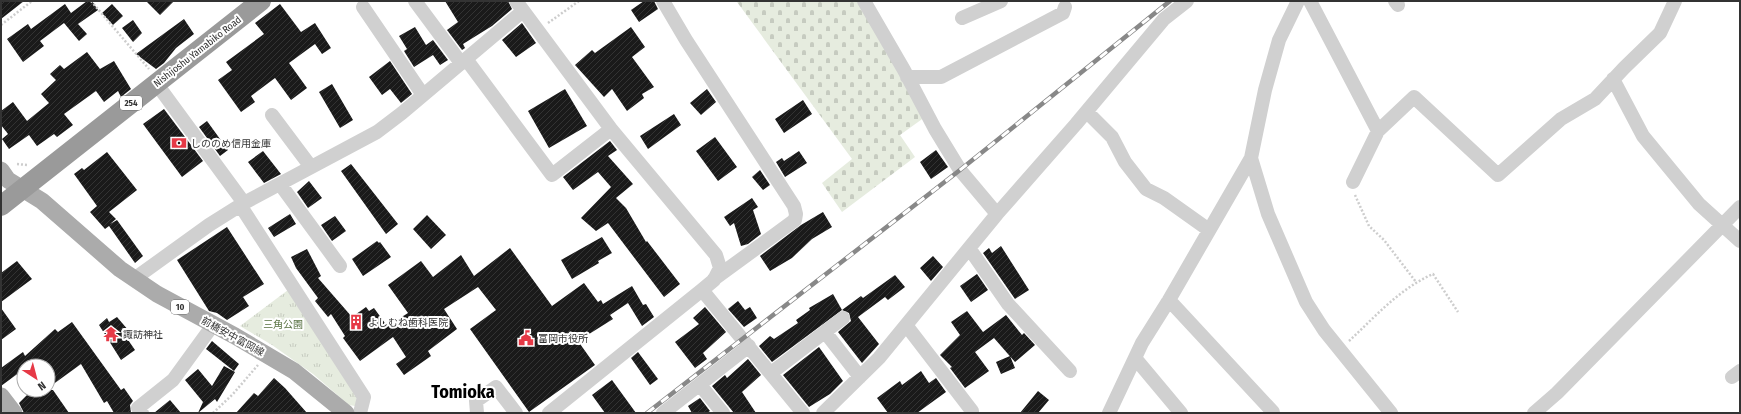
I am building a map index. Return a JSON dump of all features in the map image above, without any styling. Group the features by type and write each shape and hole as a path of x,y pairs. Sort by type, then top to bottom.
{"highway":[{"name":"Nishijoshu Yamabiko Road","path":"1,206 261,1"}],"main road":[{"name":"前橋安中富岡線","path":"1,170 8,180 42,201 120,269 134,279 157,294 294,371 346,413"},
{"path":"1,396 14,413"}],"street":[{"path":"415,1 552,175 611,129"},
{"path":"549,413 714,280 795,220 796,214 794,206 686,40 663,1"},
{"path":"864,1 935,129 960,170 997,214"},
{"path":"962,18 1001,1"},
{"path":"823,413 879,358 997,214 1087,112 1164,19 1187,1"},
{"path":"1109,413 1142,343 1169,300 1251,158 1265,90 1279,40 1298,1"},
{"path":"1310,1 1378,131"},
{"path":"1353,182 1378,131 1414,97 1498,175 1561,119 1595,99 1660,33 1675,1"},
{"path":"134,279 209,224 242,204 376,132 463,61 520,6 611,129 716,255 720,268 714,280"},
{"path":"363,7 423,95"},
{"path":"907,77 941,77 1063,13 1065,7"},
{"path":"1614,79 1643,136 1699,204 1740,240"},
{"path":"157,82 242,204 364,397 360,413"},
{"path":"1087,112 1112,137 1125,162 1146,189 1164,198 1209,230"},
{"path":"272,115 311,167"},
{"path":"1251,158 1268,214 1306,302 1319,324 1391,413"},
{"path":"280,184 340,266"},
{"path":"1542,410 1740,207"},
{"path":"969,248 1008,304 1070,371"},
{"path":"702,290 804,413"},
{"path":"1169,300 1273,412"},
{"path":"771,373 843,318"},
{"path":"142,413 138,408 173,380 213,325"},
{"path":"906,325 972,411"},
{"path":"825,332 860,377"},
{"path":"663,413 749,346"},
{"path":"1135,358 1181,413"},
{"path":"700,385 723,413"},
{"path":"477,413 476,401 496,387 516,413"}],"path":[{"path":"1,25 32,1"},
{"path":"91,1 157,82"},
{"path":"538,31 578,1"},
{"path":"1353,182 1355,196 1369,226 1384,240 1416,282"},
{"path":"1340,350 1396,297 1416,282 1432,274 1458,312"},
{"path":"213,413 233,394 260,363"}],"green space":[{"path":"857,1 925,117 900,135 915,157 842,212 822,183 852,159 737,2"},
{"name":"三角公園","path":"288,290 358,394 355,406 349,405 313,374 272,345 240,326"}],"building":[{"path":"1,1 24,1 1,19"},
{"path":"87,1 92,1 98,10 78,24 87,34 79,41 64,23 40,41 44,46 23,62 7,39 28,24 31,29 65,4 71,13"},
{"path":"146,1 174,1 160,15"},
{"path":"445,1 508,1 512,9 492,26 463,44 465,48 462,50 447,30 458,22"},
{"path":"644,1 654,1 658,9 639,22 631,10"},
{"path":"112,4 123,16 113,25 102,13"},
{"path":"280,4 301,32 315,23 331,48 322,54 315,44 289,63 307,88 291,100 275,78 251,96 255,102 241,112 218,80 232,70 226,62 264,34 255,23"},
{"path":"184,19 194,34 176,48 164,63 156,69 136,54"},
{"path":"133,20 142,33 133,42 122,28"},
{"path":"522,23 536,43 516,57 502,40"},
{"path":"415,27 426,45 433,40 448,60 440,65 433,55 414,67 404,51 407,49 399,36"},
{"path":"631,27 645,47 632,57 654,87 642,94 644,98 627,111 612,89 604,97 575,65 592,50 595,53"},
{"path":"87,52 100,69 114,61 131,89 121,97 118,91 104,102 96,91 64,114 73,125 57,137 54,134 37,146 29,135 9,149 2,139 8,134 1,125 1,111 13,102 27,121 49,103 41,94 56,80 50,74 60,65 64,69"},
{"path":"390,61 412,94 401,103 390,89 382,95 369,77"},
{"path":"332,84 353,120 340,128 319,92"},
{"path":"565,89 587,126 549,148 528,111"},
{"path":"707,89 716,102 701,115 690,103"},
{"path":"803,100 812,114 784,133 775,119"},
{"path":"164,109 203,161 182,177 143,124"},
{"path":"674,114 681,125 648,149 640,136"},
{"path":"207,121 228,150 220,156 199,127"},
{"path":"715,137 737,167 718,181 696,151"},
{"path":"610,141 617,150 608,156 633,184 616,198 626,208 646,242 647,241 680,284 664,297 608,223 596,231 581,218 611,187 598,172 573,190 563,177"},
{"path":"936,150 948,167 931,179 920,162"},
{"path":"263,151 281,174 264,183 248,162"},
{"path":"799,151 807,163 785,177 776,162 782,158 784,161"},
{"path":"107,152 137,190 109,212 116,219 110,224 117,220 143,256 135,263 109,226 105,229 90,212 97,206 74,174 82,168 84,170"},
{"path":"351,164 398,224 386,234 341,171"},
{"path":"760,170 770,185 763,190 752,177"},
{"path":"309,181 322,198 308,208 297,192"},
{"path":"752,198 758,207 753,210 761,234 748,244 741,246 734,223 730,226 724,217"},
{"path":"823,212 832,227 812,239 792,258 770,271 760,256 801,225"},
{"path":"290,214 296,224 274,237 268,228"},
{"path":"427,215 446,235 431,249 413,229"},
{"path":"335,216 346,231 332,241 321,225"},
{"path":"227,227 264,284 243,297 249,306 227,320 217,313 209,311 177,260"},
{"path":"602,237 612,253 598,261 599,263 572,279 561,260"},
{"path":"377,241 379,243 380,242 391,257 363,276 352,259"},
{"path":"1001,246 1029,290 1015,299 983,253 989,248 992,253"},
{"name":"富岡市役所","path":"510,248 552,306 584,283 598,302 601,300 603,304 632,286 643,305 646,304 654,317 642,326 628,303 610,315 613,319 578,341 595,365 529,412 470,329 496,310 478,287 444,309 457,329 428,351 431,356 404,375 396,364 406,357 393,337 360,361 343,338 345,336 331,314 328,317 315,301 318,298 296,268 291,257 307,249 321,276 318,278 352,317 366,307 369,311 374,308 387,326 408,313 388,285 421,261 433,277 461,255 474,276"},
{"path":"933,256 943,267 931,281 920,268"},
{"path":"17,261 32,279 1,302 1,273"},
{"path":"977,274 988,290 971,302 960,286"},
{"path":"895,275 905,287 888,300 885,297 858,317 879,344 862,363 838,332 851,321 849,313 842,310 861,296 863,298"},
{"path":"833,294 842,310 772,362 759,346 770,336 774,339 798,323 796,320 810,310 809,308"},
{"path":"738,301 745,310 750,307 757,318 744,327 728,309"},
{"path":"705,307 726,332 703,353 707,359 695,368 675,342 699,324 693,318"},
{"path":"1,308 16,329 1,340"},
{"path":"967,311 983,332 1006,315 1022,335 1024,333 1035,345 1015,362 994,338 975,352 989,371 965,388 950,368 952,367 940,355 960,335 951,322"},
{"path":"117,317 129,331 124,334 135,350 121,360 99,325 107,318 109,322"},
{"path":"72,322 121,390 124,388 133,401 130,405 131,413 114,413 107,401 104,403 81,364 56,382 56,358 16,358 16,375 1,386 1,368 23,352 25,356 55,329 58,332"},
{"path":"212,341 239,364 234,371 206,349"},
{"path":"819,347 843,381 830,394 809,407 783,375"},
{"path":"638,352 658,379 650,385 631,358"},
{"path":"1010,356 1015,368 1001,374 996,362"},
{"path":"748,359 761,375 742,392 756,413 734,413 712,386 725,375 727,378"},
{"path":"224,366 235,372 217,402 215,399 198,413 203,402 185,380 198,369 212,386"},
{"path":"921,371 929,383 936,378 946,392 917,413 888,413 877,398 900,381 902,385"},
{"path":"274,378 307,413 236,413 254,393 258,396"},
{"path":"612,380 636,413 605,413 592,395"},
{"path":"1038,391 1049,400 1038,413 1020,413"},
{"path":"56,394 69,413 24,413 19,403 24,398 56,398"},
{"path":"700,398 710,411 707,413 692,413 688,406"},
{"path":"170,400 181,413 154,413"}],"railway":[{"path":"647,413 960,170 1170,1"}],"place":[{"name":"しののめ信用金庫","path":"179,143"},
{"name":"よしむね歯科医院","path":"356,322"},
{"name":"諏訪神社","path":"111,334"},
{"name":"富岡市役所","path":"526,338"}],"district":[{"name":"Tomioka","path":"463,392"}]}
